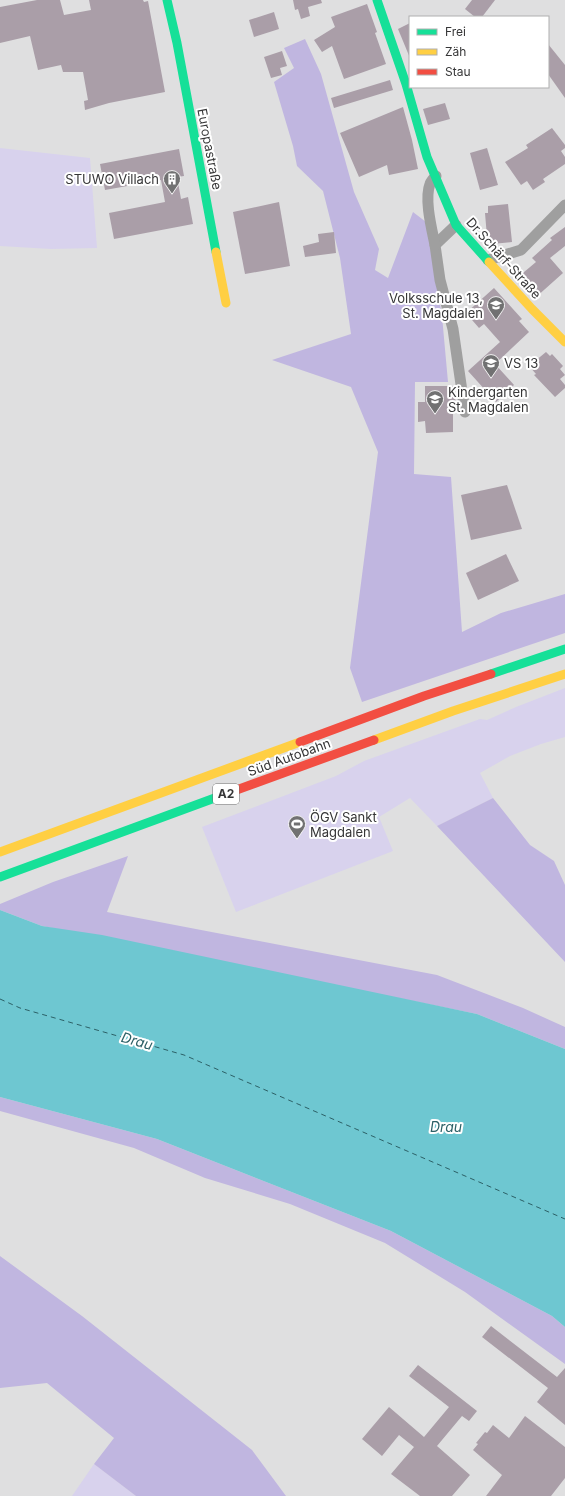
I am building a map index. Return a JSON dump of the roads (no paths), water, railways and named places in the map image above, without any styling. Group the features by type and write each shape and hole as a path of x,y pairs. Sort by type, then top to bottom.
{"main road":[{"name":"Europastraße","path":"167,0 177,43 226,303"},
{"name":"Dr.Schärf-Straße","path":"377,0 388,26 428,157 456,225 532,309 565,342"},
{"name":"Süd Autobahn","path":"0,852 424,696 565,649"},
{"name":"Süd Autobahn","path":"0,877 453,711 565,674"}],"street":[{"path":"436,176 430,185 429,212 440,280 453,329 465,412"},
{"path":"488,260 521,250 565,205"},
{"path":"435,245 456,225"}],"water":[{"name":"Drau","path":"0,910 42,926 102,935 477,1014 565,1049 565,1327 552,1316 391,1231 157,1139 0,1097"}],"place":[{"name":"STUWO Villach","path":"172,194"},
{"name":"Volksschule 13, St. Magdalen","path":"496,320"},
{"name":"VS 13","path":"491,378"},
{"name":"Kindergarten St. Magdalen","path":"435,414"},
{"name":"ÖGV Sankt Magdalen","path":"297,839"}]}
